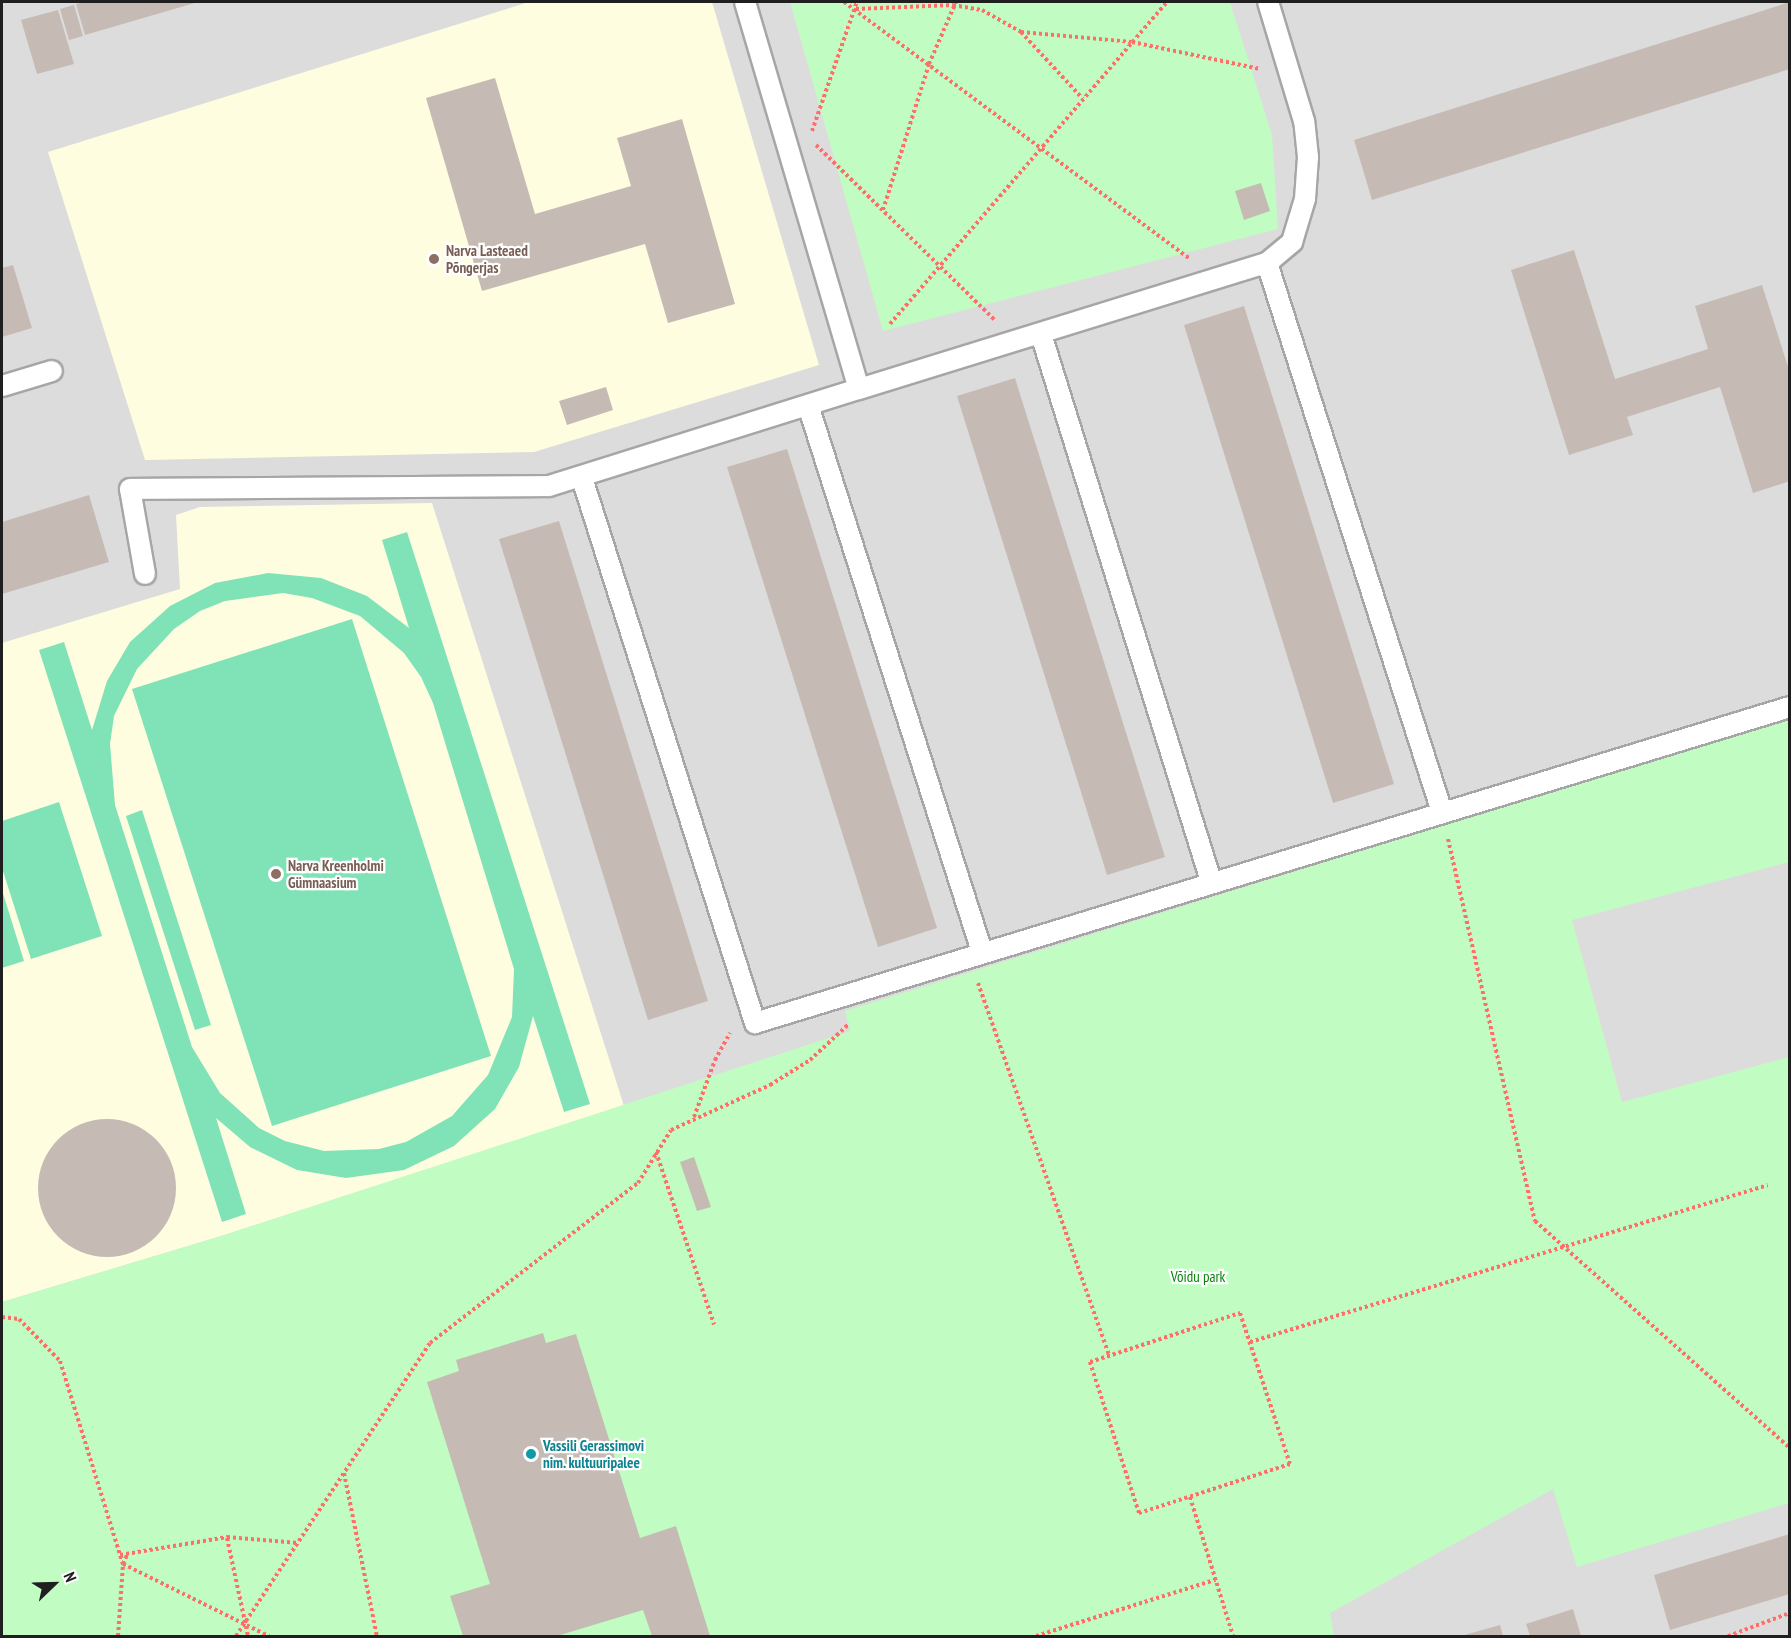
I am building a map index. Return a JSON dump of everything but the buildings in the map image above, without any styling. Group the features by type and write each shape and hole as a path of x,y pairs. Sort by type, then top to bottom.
{"lane":[{"path":"745,2 859,389"},
{"path":"145,574 130,489 549,486 582,478 808,405 1267,263 1292,242 1305,199 1308,157 1291,75 1268,2"},
{"path":"1267,263 1442,812"},
{"path":"1041,334 1211,881"},
{"path":"2,386 52,371"},
{"path":"808,405 975,954"},
{"path":"582,478 754,1023 871,989 975,954 1211,881 1790,707"}],"path":[{"path":"844,2 1217,279"},
{"path":"857,2 809,138 1017,341"},
{"path":"890,324 1167,2"},
{"path":"855,9 955,3 982,10 1021,32 1083,99"},
{"path":"883,210 929,64 955,3"},
{"path":"1021,32 1132,42 1291,75"},
{"path":"1442,812 1535,1221 1790,1448"},
{"path":"975,954 1110,1356"},
{"path":"236,1636 300,1543 343,1472 430,1343 638,1183 671,1130 770,1085 810,1060 856,1016 871,989"},
{"path":"694,1118 715,1060 732,1031 754,1023"},
{"path":"656,1152 714,1324"},
{"path":"1250,1342 1768,1185"},
{"path":"1240,1313 1290,1464 1139,1513 1090,1362 1110,1356 1240,1313"},
{"path":"2,1317 19,1319 60,1361 123,1564 269,1636"},
{"path":"343,1472 377,1636"},
{"path":"1190,1497 1233,1636"},
{"path":"120,1555 227,1538 300,1543"},
{"path":"227,1538 248,1636"},
{"path":"118,1636 123,1564 128,1553"},
{"path":"1036,1636 1215,1581"},
{"path":"1728,1636 1790,1613"}],"shaded area":[{"path":"2,2 1789,2 1789,1636 2,1636"},
{"name":"Narva Lasteaed Põngerjas","path":"529,2 712,2 819,365 534,452 145,460 48,152"},
{"name":"Narva Kreenholmi Gümnaasium","path":"432,503 624,1106 218,1237 2,1302 2,643 180,589 176,515 200,507"}],"green space":[{"path":"790,2 1230,2 1272,135 1278,229 883,331"},
{"path":"407,532 590,1104 564,1112 533,1016 519,1067 495,1109 454,1146 404,1170 346,1178 297,1170 250,1147 216,1118 246,1214 222,1222 39,650 64,642 92,730 107,681 130,642 170,606 215,583 268,573 321,578 367,596 409,628 382,540","holes":["283,593 312,598 360,616 404,653 421,677 433,703 514,969 512,1017 488,1075 452,1116 406,1142 379,1149 324,1151 285,1141 259,1128 220,1093 192,1047 115,805 110,744 114,716 137,669 174,629 200,611 225,601"]},
{"path":"352,619 491,1056 272,1126 132,689"},
{"name":"Võidu park","path":"1789,718 1789,862 1572,920 1622,1102 1789,1057 1789,1503 1577,1567 1553,1489 1330,1613 1334,1636 2,1636 2,1302 218,1237 850,1031 845,1011"},
{"path":"59,802 102,936 31,959 2,868 2,821"},
{"path":"142,810 211,1025 195,1030 126,816"},
{"path":"2,890 24,961 2,968"}],"place":[{"name":"Narva Lasteaed Põngerjas","path":"434,259"},
{"name":"Narva Kreenholmi Gümnaasium","path":"276,874"},
{"name":"Vassili Gerassimovi nim. kultuuripalee","path":"531,1454"}]}
